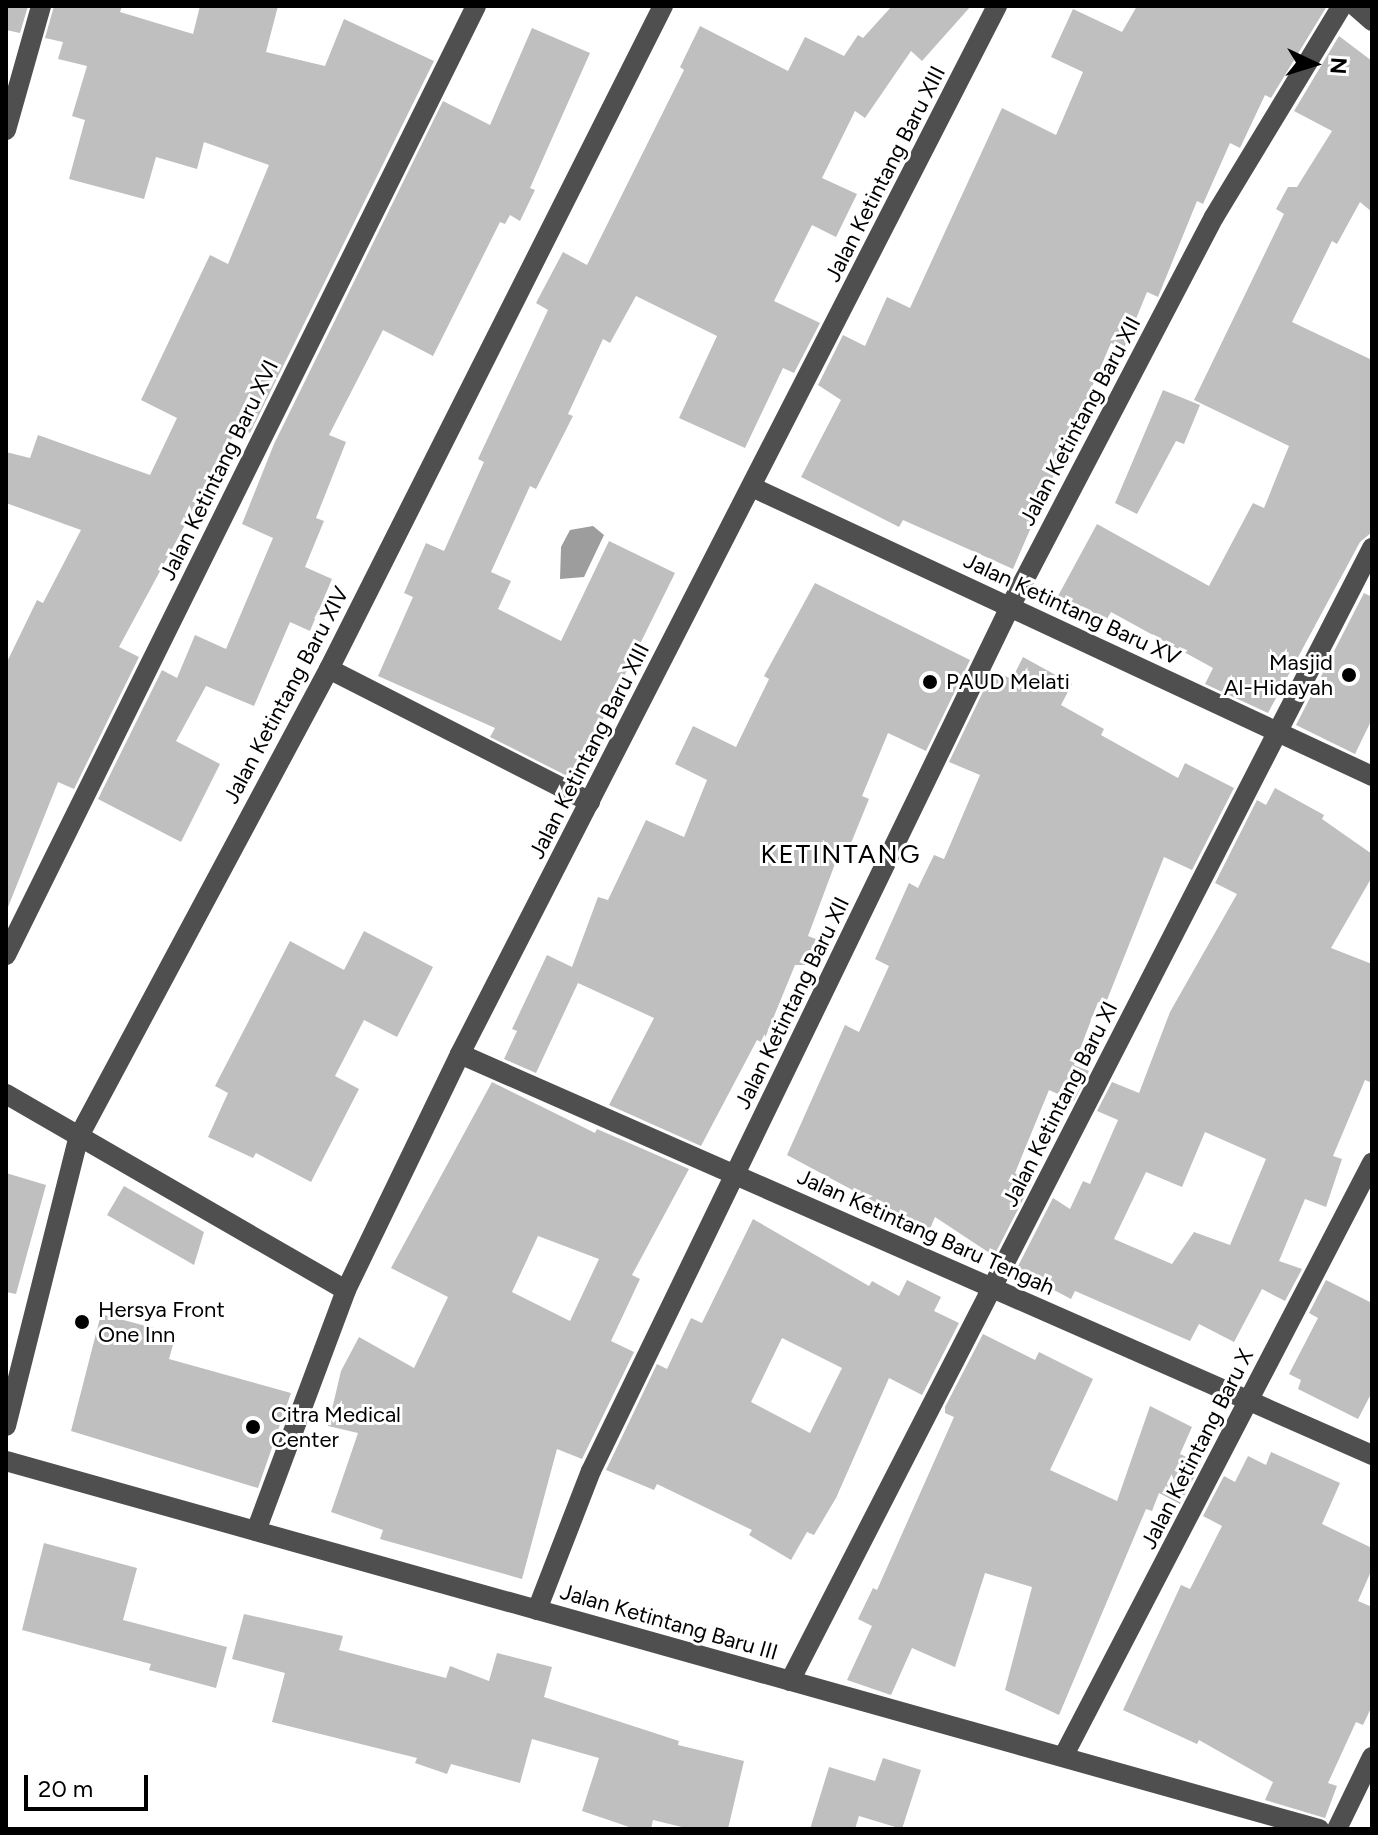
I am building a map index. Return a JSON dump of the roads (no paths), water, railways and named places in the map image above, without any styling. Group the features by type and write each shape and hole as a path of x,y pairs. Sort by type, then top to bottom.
{"street":[{"path":"6,130 41,6"},
{"name":"Jalan Ketintang Baru XVI","path":"6,955 476,6"},
{"name":"Jalan Ketintang Baru XIV","path":"6,1426 79,1136 329,669 663,6"},
{"name":"Jalan Ketintang Baru XIII","path":"256,1531 346,1290 460,1054 997,6"},
{"name":"Jalan Ketintang Baru XII","path":"537,1610 591,1471 1010,607 1214,217 1342,6"},
{"path":"1355,6 1372,21"},
{"name":"Jalan Ketintang Baru XV","path":"752,487 1372,776"},
{"name":"Jalan Ketintang Baru XI","path":"790,1681 1372,548"},
{"path":"329,669 590,802"},
{"name":"Jalan Ketintang Baru Tengah","path":"460,1054 1372,1455"},
{"path":"6,1094 346,1290"},
{"name":"Jalan Ketintang Baru X","path":"1063,1757 1372,1163"},
{"name":"Jalan Ketintang Baru III","path":"6,1461 1319,1829"},
{"path":"1337,1829 1372,1757"}],"place":[{"name":"Masjid Al-Hidayah","path":"1349,675"},
{"name":"PAUD Melati","path":"930,682"},
{"name":"Hersya Front One Inn","path":"82,1322"},
{"name":"Citra Medical Center","path":"253,1427"}],"district":[{"name":"KETINTANG","path":"841,855"}]}
